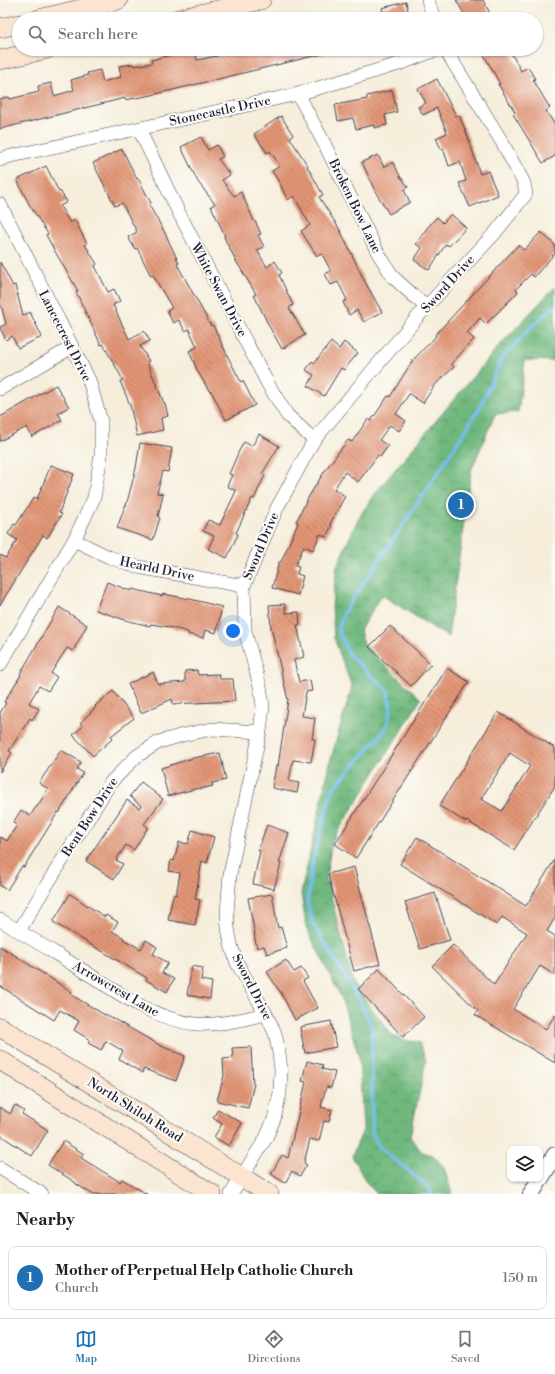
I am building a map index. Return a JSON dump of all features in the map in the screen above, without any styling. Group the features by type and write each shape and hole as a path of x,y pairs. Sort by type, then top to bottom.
{"main road":[{"path":"68,12 118,0"},
{"path":"209,12 261,0"},
{"path":"0,28 12,25"},
{"path":"0,60 17,56"},
{"name":"North Shiloh Road","path":"0,1027 269,1194"},
{"path":"0,1060 212,1194"}],"street":[{"path":"428,0 432,12"},
{"name":"Stonecastle Drive","path":"0,160 7,157 298,94 402,63 420,56"},
{"name":"Sword Drive","path":"231,1194 266,1138 274,1119 280,1093 279,1053 275,1033 237,963 231,946 227,913 230,874 260,732 263,706 260,686 245,631 244,586 277,508 314,440 426,307 494,233 526,194 524,183 502,142 449,56"},
{"name":"Broken Bow Lane","path":"298,94 376,248 393,277 426,307"},
{"name":"White Swan Drive","path":"139,129 178,211 268,384 287,414 314,440"},
{"name":"Lancecrest Drive","path":"0,204 89,380 101,421 101,455 94,498 74,540 0,665"},
{"path":"0,389 72,347"},
{"name":"Hearld Drive","path":"74,540 109,557 138,567 244,586"},
{"name":"Bent Bow Drive","path":"19,931 111,782 137,756 159,742 190,733 212,729 260,732"},
{"name":"Arrowcrest Lane","path":"0,920 122,995 150,1011 175,1021 198,1024 226,1022 266,1014"},
{"path":"531,1194 555,1155"},
{"path":"0,1168 42,1194"}],"green space":[{"path":"555,287 555,361 525,360 518,412 495,414 471,471 448,637 382,595 360,630 363,644 421,699 332,841 326,877 354,985 393,1036 408,1041 419,1042 426,1061 410,1137 422,1152 433,1155 444,1167 452,1194 377,1194 366,1182 352,1156 363,1130 359,1057 341,997 306,927 301,893 331,758 352,687 334,638 332,606 337,566 358,519 377,491 498,347"}],"building":[{"path":"456,0 483,0 489,12 463,12"},
{"path":"406,2 408,12 383,12 382,8"},
{"path":"167,56 196,56 197,60 217,56 314,56 152,95 125,100 125,98 0,129 0,99 9,97 10,99 39,92 38,86 51,83 54,96 74,90 71,80 88,75 87,73 100,70 103,82 121,77 119,66 133,64 134,66 152,63 151,60"},
{"path":"485,56 513,56 521,71 528,67 535,79 533,80 550,108 546,111 555,125 555,156 543,163 513,114 515,112 498,84 500,84"},
{"path":"437,79 456,116 459,115 480,174 488,171 498,195 470,207 459,183 466,181 460,162 449,166 443,148 441,149 436,138 447,133 437,108 423,115 418,107 426,103 418,89"},
{"path":"392,90 397,112 385,115 387,125 374,128 374,125 356,129 353,118 338,121 335,105 367,99 367,96"},
{"path":"281,116 293,135 290,138 308,166 323,195 319,197 340,230 365,282 382,312 364,322 357,310 349,315 343,302 347,300 338,282 331,285 325,274 331,271 322,254 317,256 301,231 310,225 294,196 288,200 272,171 280,166 270,151 267,153 254,134"},
{"path":"201,137 208,150 217,145 223,157 218,159 230,175 222,180 234,196 241,192 261,234 258,235 264,247 257,250 267,267 275,261 282,273 279,275 293,305 289,308 305,335 282,349 254,295 256,294 236,261 224,237 225,236 211,206 215,204 198,182 181,147"},
{"path":"122,149 151,203 149,205 164,231 179,263 177,264 211,326 213,325 241,382 243,381 255,405 226,420 211,391 210,392 198,372 189,351 197,347 189,329 185,331 179,320 173,323 167,311 172,308 153,275 151,276 137,248 135,249 128,237 137,232 122,203 115,206 93,163"},
{"path":"378,155 384,167 393,162 401,178 408,187 404,190 410,202 389,214 375,191 362,162"},
{"path":"46,166 59,192 60,191 67,202 60,206 70,223 75,220 87,244 85,245 97,264 95,266 108,292 114,289 120,301 113,305 129,339 144,331 150,341 140,346 149,361 147,362 165,403 168,416 161,418 163,430 137,436 130,405 120,381 123,380 103,344 101,345 76,292 78,291 17,180"},
{"path":"451,214 466,228 449,246 446,244 429,270 414,260 422,248 416,244 437,217 443,223"},
{"path":"541,232 555,245 555,253 534,277 531,274 516,289 518,292 486,324 480,318 467,333 474,339 451,364 454,367 435,385 423,403 409,394 396,414 406,421 399,431 390,425 379,440 388,446 380,457 378,455 358,482 345,472 334,489 345,496 330,524 332,525 326,537 320,534 313,550 304,546 295,566 299,567 297,574 303,576 298,595 272,588 279,562 281,562 298,523 296,522 309,496 326,469 348,440 352,442 368,419 371,421 388,396 390,397 413,360 436,336 435,335 518,245 524,250"},
{"path":"0,262 13,286 15,285 23,316 30,312 42,337 18,348 12,336 6,340 0,328 6,324 0,305"},
{"path":"331,342 339,349 344,342 358,353 344,370 341,368 324,396 308,386 314,375 306,370 312,361 314,363"},
{"path":"56,385 69,407 58,413 62,420 32,437 27,427 0,441 0,417"},
{"path":"259,434 279,446 262,474 265,475 254,499 252,498 236,533 238,534 227,558 208,549 214,536 203,531 208,520 220,525 236,491 227,486 232,475 229,474 244,442 252,446"},
{"path":"140,443 172,448 168,472 163,471 157,493 163,494 158,517 160,518 153,540 117,528 126,506 136,468"},
{"path":"51,465 74,474 59,513 62,514 47,538 43,535 0,605 0,555 6,558 17,540 8,534 14,524 16,525 34,497 37,499"},
{"path":"107,582 131,591 132,589 162,596 163,594 222,607 216,633 205,630 203,638 169,627 151,624 150,626 125,620 96,610"},
{"path":"285,604 286,613 299,612 300,625 297,625 304,657 294,660 299,682 310,680 312,691 306,692 302,716 315,718 312,739 315,739 311,762 293,760 289,781 299,783 297,793 272,788 276,766 278,766 288,700 271,627 269,605"},
{"path":"59,607 87,625 73,651 67,648 51,673 57,677 48,691 39,686 29,703 39,709 32,720 30,718 9,751 12,753 0,772 0,713 6,703 4,702"},
{"path":"390,626 431,664 411,686 369,647"},
{"path":"447,668 469,682 356,858 335,844"},
{"path":"197,670 198,675 219,674 220,679 233,679 235,701 173,704 172,699 141,713 128,684 153,672 158,684 185,682 185,671"},
{"path":"113,691 134,718 111,736 113,738 93,756 73,735 83,726 80,723 96,707 95,706"},
{"path":"498,712 555,748 555,786 514,850 467,821 466,822 439,806","holes":["510,753 530,766 502,811 481,799"]},
{"path":"61,750 81,762 77,769 83,773 24,867 22,866 7,890 0,886 0,837 7,841 17,825 13,823 21,810 30,816 37,807 48,789 39,783"},
{"path":"220,753 226,780 212,783 213,786 168,796 161,768 193,758"},
{"path":"141,782 163,799 144,824 148,827 134,850 126,845 116,860 123,864 114,879 86,861 127,800 139,808 141,806 130,796"},
{"path":"267,825 289,833 279,863 281,863 274,889 253,884 260,851 258,850"},
{"path":"192,830 214,837 207,863 202,861 195,899 200,900 195,925 168,920 173,895 176,895 180,873 169,871 171,860 174,861 179,842 188,844"},
{"path":"417,837 526,906 555,859 555,918 547,931 555,936 555,975 540,966 513,1009 546,1029 555,1015 555,1063 475,1015 478,1011 432,966 453,945 494,985 527,933 502,917 497,925 400,864"},
{"path":"354,867 380,964 354,971 328,874"},
{"path":"435,893 450,940 420,949 405,902"},
{"path":"70,894 105,917 106,915 118,922 112,931 124,938 123,939 141,949 146,940 157,947 153,954 168,963 162,973 174,979 167,992 146,980 147,978 53,922"},
{"path":"272,894 278,928 281,927 287,948 267,954 264,946 257,948 248,898"},
{"path":"0,946 72,992 70,994 105,1015 161,1046 185,1056 176,1081 144,1069 142,1073 119,1059 123,1051 106,1041 101,1050 88,1043 90,1040 74,1030 79,1021 60,1010 54,1020 0,986"},
{"path":"286,960 294,972 301,968 308,978 303,981 318,1008 295,1020 281,993 267,972"},
{"path":"192,966 203,968 201,980 212,982 210,999 187,995"},
{"path":"379,969 424,1017 403,1037 358,989"},
{"path":"331,1021 336,1047 305,1053 300,1027"},
{"path":"251,1047 254,1084 248,1108 217,1101 224,1076 223,1059 233,1058 232,1048"},
{"path":"307,1061 323,1065 322,1069 335,1072 331,1088 326,1087 321,1107 332,1110 329,1122 324,1121 319,1141 310,1139 304,1163 307,1165 300,1176 292,1171 285,1183 271,1174 282,1155 288,1158 306,1082 302,1081"},
{"path":"15,1105 24,1111 22,1114 48,1130 32,1156 0,1135 0,1107 10,1114"},
{"path":"218,1109 242,1123 229,1146 214,1137 222,1124 213,1118"},
{"path":"63,1141 84,1154 81,1158 120,1182 122,1179 147,1194 92,1194 76,1184 48,1165"}],"waterway":[{"path":"431,1194 427,1186 378,1146 372,1132 372,1028 359,1000 313,924 307,902 313,859 332,790 385,730 391,711 388,691 349,655 338,630 344,612 432,482 480,407 502,358 529,329 555,306"}],"place":[{"name":"Mother of Perpetual Help Catholic Church","path":"461,505"}]}
